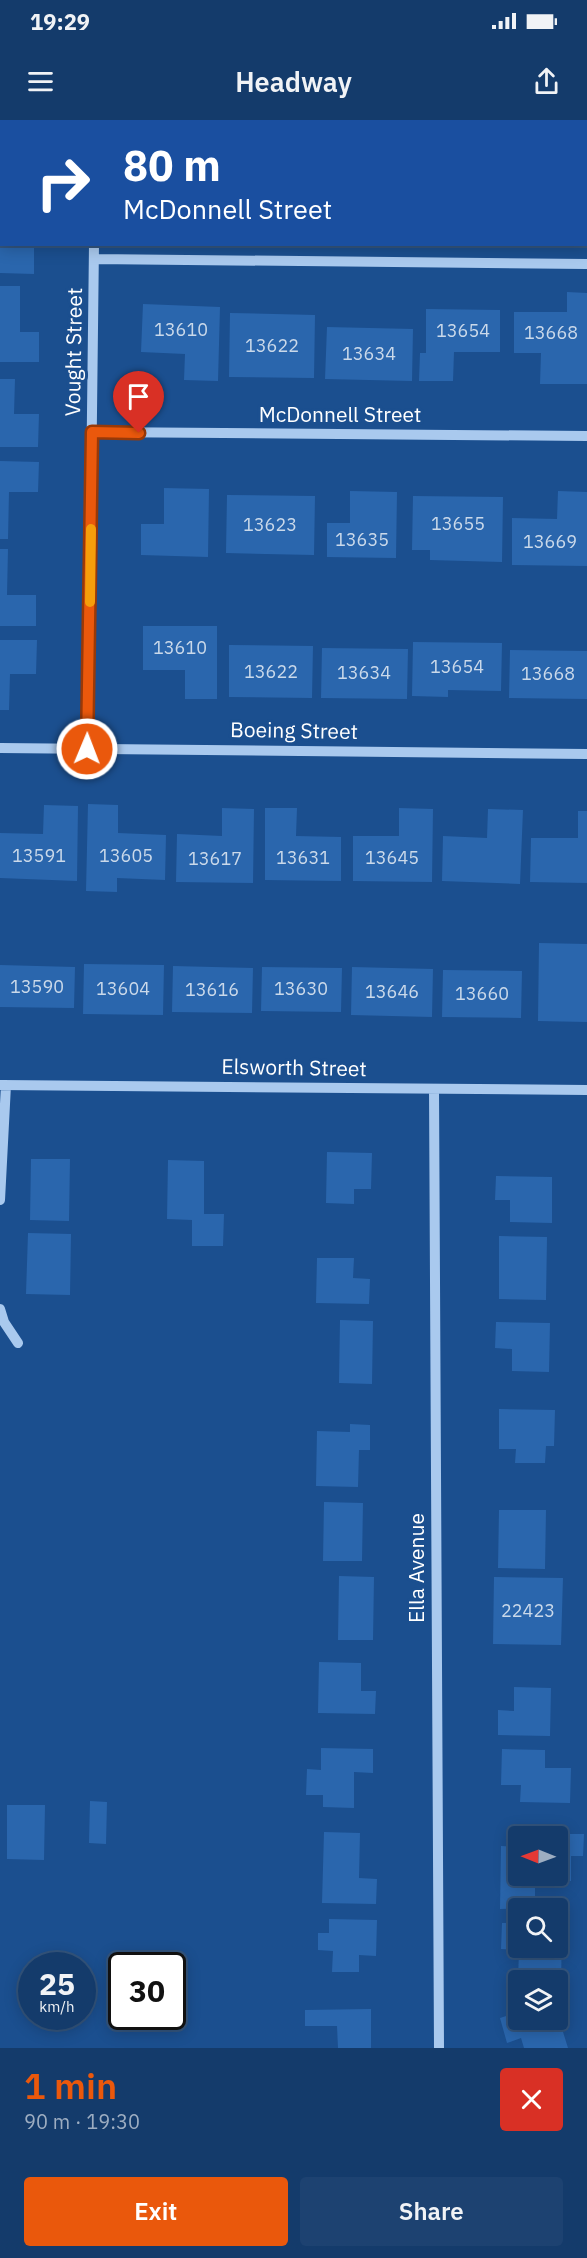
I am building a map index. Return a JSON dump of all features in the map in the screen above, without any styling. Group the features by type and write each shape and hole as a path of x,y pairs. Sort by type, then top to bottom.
{"street":[{"name":"Vought Street","path":"87,749 94,246"},
{"path":"94,259 587,264"},
{"name":"McDonnell Street","path":"92,432 587,436"},
{"name":"Boeing Street","path":"0,748 587,754"},
{"path":"0,1200 3,1085"},
{"name":"Elsworth Street","path":"3,1085 587,1090"},
{"name":"Ella Avenue","path":"434,1089 440,2048"},
{"path":"0,1309 4,1322 18,1343"}],"building":[{"path":"0,246 34,246 34,274 0,273"},
{"path":"0,286 20,286 20,332 39,332 39,362 0,362"},
{"path":"567,292 587,293 587,384 540,384 541,353 514,353 514,312 567,312"},
{"path":"143,304 220,307 218,381 184,380 185,354 141,352"},
{"path":"426,309 500,310 500,352 454,352 453,381 419,381 420,353 426,353"},
{"path":"230,313 315,315 314,378 229,377"},
{"path":"327,327 413,329 412,381 325,379"},
{"path":"0,379 15,379 14,414 39,414 38,447 0,447"},
{"path":"0,461 39,462 38,492 9,492 8,539 0,539"},
{"path":"164,488 209,489 208,557 141,555 141,524 164,524"},
{"path":"350,491 397,492 396,558 327,557 327,523 350,523"},
{"path":"558,491 587,492 587,566 512,565 512,518 557,519"},
{"path":"227,495 315,496 314,555 226,553"},
{"path":"413,496 503,497 502,562 430,560 430,550 412,550"},
{"path":"0,549 8,549 7,595 36,595 36,626 0,626"},
{"path":"143,626 217,626 217,699 185,699 185,670 143,670"},
{"path":"0,640 37,640 36,674 10,674 9,710 0,710"},
{"path":"413,642 502,643 501,691 448,690 448,697 412,696"},
{"path":"229,645 313,646 312,698 229,697"},
{"path":"322,648 408,649 407,699 321,698"},
{"path":"510,650 587,651 587,699 509,698"},
{"path":"88,804 118,805 118,833 166,835 165,880 117,878 117,892 86,891"},
{"path":"44,805 78,806 77,881 0,878 0,833 43,834"},
{"path":"222,808 254,809 253,883 176,882 177,834 222,836"},
{"path":"265,808 297,808 296,836 341,837 341,881 265,880"},
{"path":"399,808 433,809 432,882 353,881 353,836 399,836"},
{"path":"488,809 523,810 520,884 442,881 443,836 487,838"},
{"path":"578,811 587,811 587,883 530,882 531,838 578,838"},
{"path":"539,943 587,944 587,1022 538,1021"},
{"path":"84,964 164,965 163,1015 83,1014"},
{"path":"0,965 75,967 74,1008 0,1007"},
{"path":"173,966 253,968 252,1013 172,1012"},
{"path":"262,967 342,968 341,1012 261,1011"},
{"path":"352,967 433,969 432,1017 351,1015"},
{"path":"443,970 522,971 521,1018 442,1017"},
{"path":"327,1152 372,1153 371,1189 354,1189 354,1204 326,1203"},
{"path":"31,1159 70,1159 69,1221 30,1220"},
{"path":"168,1160 204,1161 204,1214 224,1214 223,1246 192,1246 192,1220 167,1219"},
{"path":"496,1176 552,1177 552,1223 510,1222 510,1200 495,1200"},
{"path":"28,1233 71,1234 70,1295 26,1294"},
{"path":"499,1236 547,1237 546,1300 499,1299"},
{"path":"317,1258 354,1258 353,1278 370,1279 369,1304 316,1303"},
{"path":"340,1320 373,1321 372,1384 339,1383"},
{"path":"496,1322 550,1323 549,1372 512,1371 512,1349 495,1348"},
{"path":"499,1409 555,1410 554,1446 546,1446 545,1463 515,1463 516,1449 499,1449"},
{"path":"350,1424 370,1425 370,1450 359,1450 358,1487 316,1486 317,1431 350,1432"},
{"path":"324,1502 363,1503 362,1561 323,1561"},
{"path":"499,1510 546,1510 545,1569 498,1568"},
{"path":"339,1576 374,1577 373,1640 338,1640"},
{"path":"494,1577 563,1578 561,1645 493,1644"},
{"path":"319,1662 361,1663 361,1691 376,1691 375,1714 318,1713"},
{"path":"514,1687 551,1688 550,1736 498,1735 498,1710 514,1711"},
{"path":"321,1748 373,1749 373,1773 354,1772 354,1808 323,1807 323,1795 306,1795 307,1769 321,1770"},
{"path":"502,1749 545,1750 545,1768 571,1768 570,1803 520,1802 521,1785 501,1785"},
{"path":"90,1801 107,1802 106,1844 89,1843"},
{"path":"7,1805 45,1805 44,1860 7,1859"},
{"path":"324,1832 360,1833 359,1878 377,1879 376,1904 322,1903"},
{"path":"568,1834 584,1834 583,1856 571,1856 571,1881 568,1881"},
{"path":"501,1846 508,1846 508,1886 535,1886 535,1898 508,1898 508,1909 500,1909"},
{"path":"329,1919 377,1920 376,1956 359,1955 359,1972 332,1972 333,1951 318,1950 318,1933 329,1933"},
{"path":"502,1923 508,1923 508,1949 501,1949"},
{"path":"519,1958 561,1958 561,1970 518,1970"},
{"path":"371,2009 371,2048 338,2048 337,2026 305,2026 305,2010"},
{"path":"508,2015 508,2030 562,2030 568,2048 524,2048 521,2038 507,2043 500,2018"}],"slow traffic":[{"path":"90,602 91,529"}],"route":[{"path":"87,749 92,432 139,433"}]}
